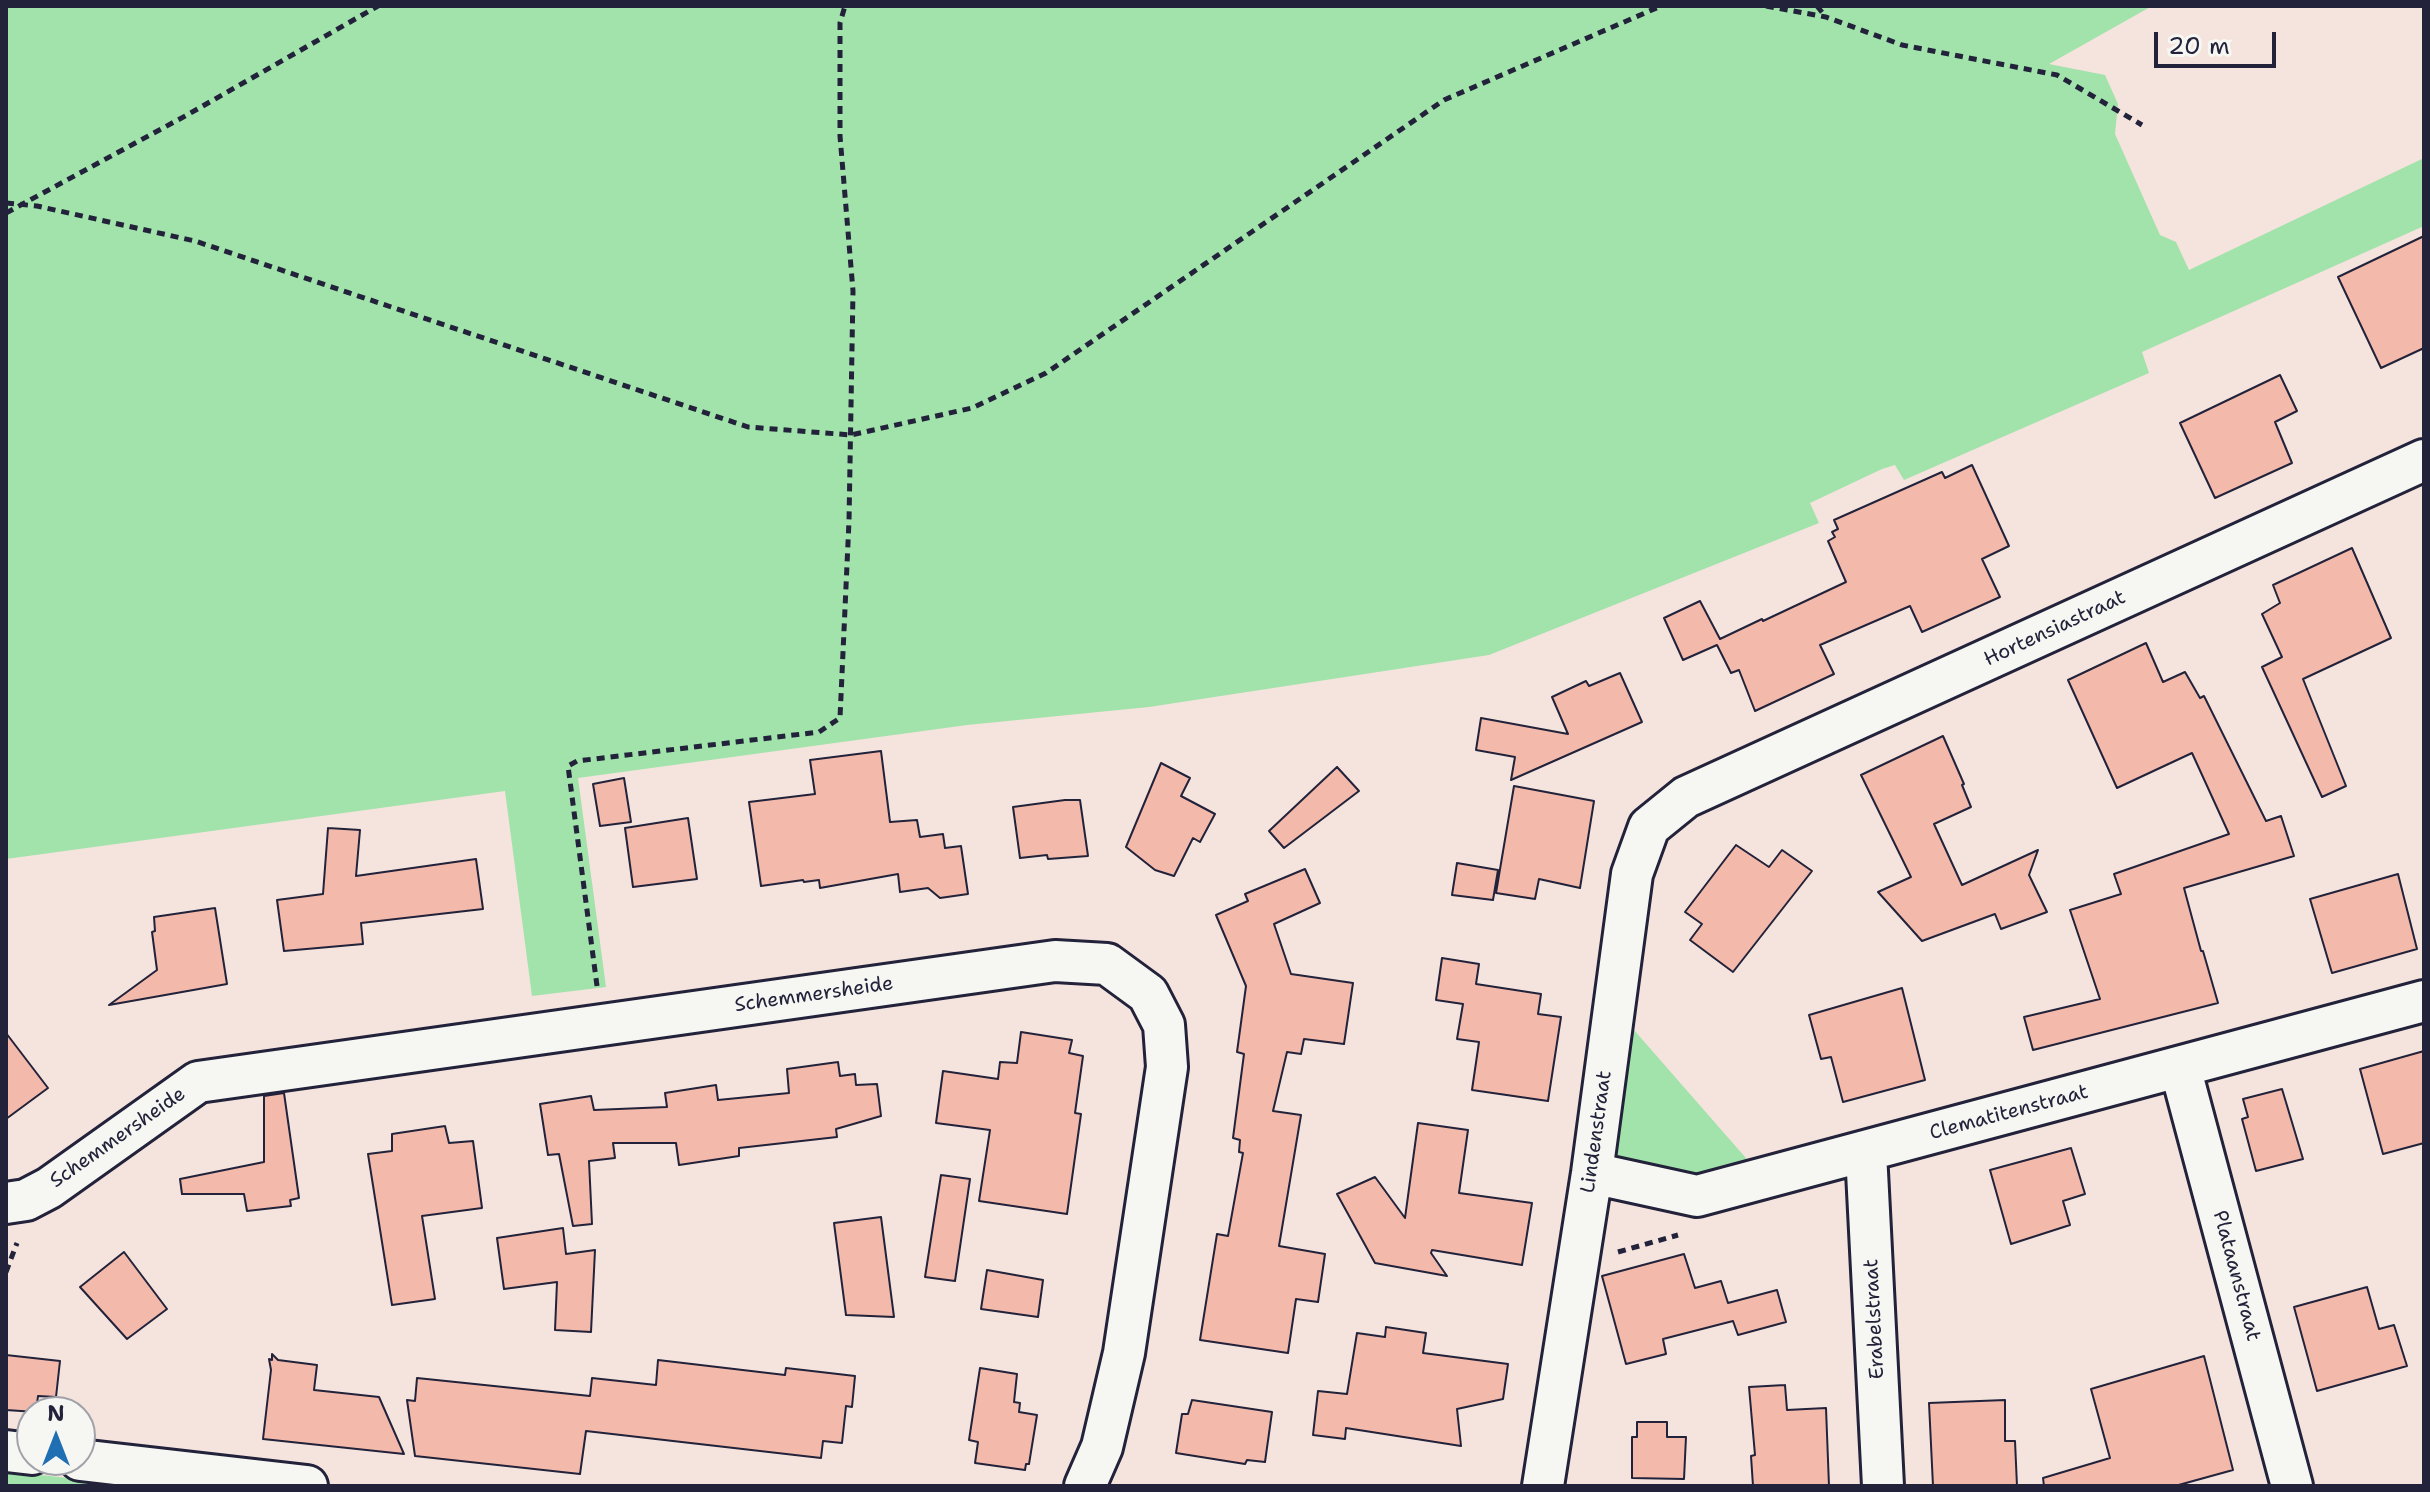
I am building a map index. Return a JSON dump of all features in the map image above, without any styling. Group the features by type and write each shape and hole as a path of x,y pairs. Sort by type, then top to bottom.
{"street":[{"name":"Hortensiastraat","path":"1686,797 2424,460"},
{"name":"Lindenstraat","path":"1543,1486 1592,1173 1632,874 1649,827 1686,797"},
{"name":"Schemmersheide","path":"14,1216 26,1200 49,1188 198,1082 1055,961 1107,964 1148,994 1164,1025 1167,1067 1124,1353 1102,1447 1085,1486"},
{"name":"Clematitenstraat","path":"1592,1173 1697,1196 2424,1001"},
{"name":"Plataanstraat","path":"2180,1067 2292,1486"},
{"name":"Erabelstraat","path":"1866,1152 1883,1486"},
{"path":"96,1462 307,1486"}],"path":[{"path":"6,213 378,6"},
{"path":"597,987 568,766 577,761 819,732 840,718 849,521 853,291 840,136 840,23 845,6"},
{"path":"6,203 195,241 748,427 851,435 972,408 1046,373 1444,100 1661,6"},
{"path":"1766,6 1826,17 1902,45 2057,75 2142,125"},
{"path":"1817,6 1826,17"},
{"path":"6,1272 14,1216"}],"green space":[{"path":"6,6 2152,6 2049,64 2105,75 2118,104 2115,134 2160,235 2176,242 2189,270 2424,158 2424,226 2142,352 2149,373 1904,480 1895,465 1882,469 1810,503 1819,523 1489,655 1149,707 967,725 578,778 606,987 532,996 505,791 6,859"},
{"path":"1627,1022 1752,1165 1700,1179 1615,1159 1608,1134"},
{"path":"6,1471 16,1472 16,1476 50,1476 137,1486 6,1486"}],"building":[{"path":"2424,236 2424,348 2381,368 2338,277"},
{"path":"2280,375 2297,411 2275,422 2292,463 2215,498 2180,423"},
{"path":"1972,465 2009,546 1982,559 2000,597 1922,632 1910,606 1820,645 1834,674 1755,711 1739,670 1731,673 1717,645 1683,660 1664,618 1700,601 1720,639 1846,582 1828,541 1835,537 1832,532 1838,529 1834,520 1942,472 1945,478"},
{"path":"2352,548 2391,638 2303,679 2346,786 2322,797 2262,667 2282,657 2262,614 2280,603 2273,585"},
{"path":"2146,643 2163,682 2185,672 2200,698 2204,696 2266,821 2281,816 2294,856 2184,888 2218,1003 2033,1050 2024,1017 2100,999 2070,910 2121,894 2114,874 2229,834 2192,753 2117,788 2068,680"},
{"path":"1620,673 1642,722 1511,780 1515,757 1476,750 1481,718 1568,734 1552,697 1586,681 1589,686"},
{"path":"1943,736 1971,807 1934,824 1962,885 2038,850 2029,875 2047,912 2001,929 1995,914 1922,941 1878,892 1911,877 1861,775"},
{"path":"881,751 890,822 917,820 920,837 943,834 945,848 961,846 968,894 940,898 928,888 900,892 898,874 820,888 819,880 761,886 749,802 815,794 810,760"},
{"path":"1161,763 1190,778 1181,796 1215,814 1200,842 1193,838 1174,876 1155,870 1126,847"},
{"path":"1337,767 1359,791 1284,848 1269,831"},
{"path":"624,778 631,822 600,826 593,784"},
{"path":"1514,786 1594,801 1580,888 1539,879 1535,899 1496,893"},
{"path":"1080,800 1088,856 1020,858 1013,807"},
{"path":"688,818 697,879 633,887 625,828"},
{"path":"328,828 360,830 356,876 476,859 483,909 361,923 363,944 284,951 277,900 323,894"},
{"path":"1736,845 1769,867 1782,850 1812,871 1733,972 1690,940 1702,924 1685,912"},
{"path":"1457,863 1498,870 1493,900 1452,895"},
{"path":"1305,869 1320,903 1274,924 1291,974 1353,983 1344,1044 1304,1039 1301,1054 1287,1052 1273,1111 1301,1115 1279,1246 1325,1254 1318,1302 1296,1299 1288,1353 1200,1340 1217,1234 1228,1236 1243,1153 1239,1152 1240,1140 1233,1138 1244,1054 1237,1052 1246,986 1216,915 1248,901 1245,894"},
{"path":"2398,874 2417,949 2332,973 2310,899"},
{"path":"215,908 227,984 109,1005 157,970 152,932 155,931 154,917"},
{"path":"1442,958 1479,964 1476,984 1541,994 1538,1014 1561,1017 1548,1101 1472,1090 1479,1042 1457,1039 1463,1004 1436,1000"},
{"path":"1902,988 1925,1080 1843,1102 1831,1057 1821,1059 1809,1015"},
{"path":"1021,1032 1072,1040 1069,1053 1083,1056 1075,1113 1081,1114 1067,1214 979,1201 990,1130 936,1123 943,1071 998,1079 1000,1062 1017,1063"},
{"path":"6,1033 48,1088 6,1119"},
{"path":"2424,1051 2424,1143 2383,1154 2360,1069"},
{"path":"838,1062 840,1076 855,1074 856,1085 877,1084 881,1116 836,1129 837,1137 739,1148 739,1156 679,1165 676,1143 613,1143 615,1158 589,1161 592,1224 573,1226 559,1154 548,1155 540,1104 591,1096 594,1110 667,1107 665,1093 716,1085 718,1100 789,1093 787,1069"},
{"path":"2282,1089 2303,1159 2256,1171 2242,1119 2248,1117 2243,1099"},
{"path":"284,1093 299,1198 290,1200 291,1206 247,1211 244,1194 182,1194 180,1179 264,1162 264,1096"},
{"path":"1418,1123 1468,1130 1459,1193 1532,1203 1522,1265 1432,1250 1447,1276 1375,1263 1337,1194 1375,1177 1405,1218"},
{"path":"445,1126 449,1143 473,1141 482,1208 422,1216 435,1299 392,1305 368,1154 392,1151 392,1134"},
{"path":"2071,1148 2085,1194 2063,1201 2070,1225 2011,1244 1990,1170"},
{"path":"941,1175 970,1179 955,1281 925,1277"},
{"path":"881,1217 894,1317 846,1315 834,1223"},
{"path":"563,1228 566,1254 595,1250 591,1332 555,1330 557,1282 504,1289 497,1238"},
{"path":"124,1252 167,1309 127,1339 80,1287"},
{"path":"1684,1254 1695,1288 1721,1281 1728,1303 1777,1290 1786,1322 1738,1335 1733,1321 1663,1339 1666,1354 1626,1364 1602,1276"},
{"path":"987,1270 1043,1280 1038,1317 981,1309"},
{"path":"2367,1287 2379,1329 2394,1325 2407,1366 2317,1391 2294,1307"},
{"path":"1386,1327 1426,1333 1423,1353 1508,1364 1503,1399 1457,1409 1461,1446 1346,1428 1345,1439 1313,1435 1318,1391 1347,1394 1357,1333 1385,1337"},
{"path":"272,1354 278,1360 317,1365 314,1390 379,1397 404,1454 263,1439 271,1370 269,1359 272,1360"},
{"path":"6,1355 60,1361 56,1396 16,1396 16,1411 6,1410"},
{"path":"2204,1356 2233,1470 2175,1486 2044,1486 2043,1478 2110,1458 2091,1389"},
{"path":"658,1360 785,1375 786,1368 855,1376 852,1407 846,1406 842,1443 823,1441 821,1458 586,1431 580,1474 415,1456 407,1400 415,1401 417,1378 590,1396 592,1378 656,1385"},
{"path":"980,1368 1017,1374 1014,1402 1020,1403 1019,1412 1037,1415 1029,1464 1026,1464 1025,1470 975,1463 978,1442 969,1440"},
{"path":"1785,1385 1787,1410 1826,1408 1829,1486 1753,1486 1751,1456 1755,1455 1749,1387"},
{"path":"1192,1400 1272,1412 1265,1462 1247,1460 1245,1464 1176,1453 1182,1414 1188,1414"},
{"path":"2005,1400 2005,1441 2015,1441 2017,1486 1933,1486 1929,1403"},
{"path":"1637,1422 1667,1422 1667,1437 1686,1437 1684,1479 1632,1478 1632,1437 1637,1437"}]}
